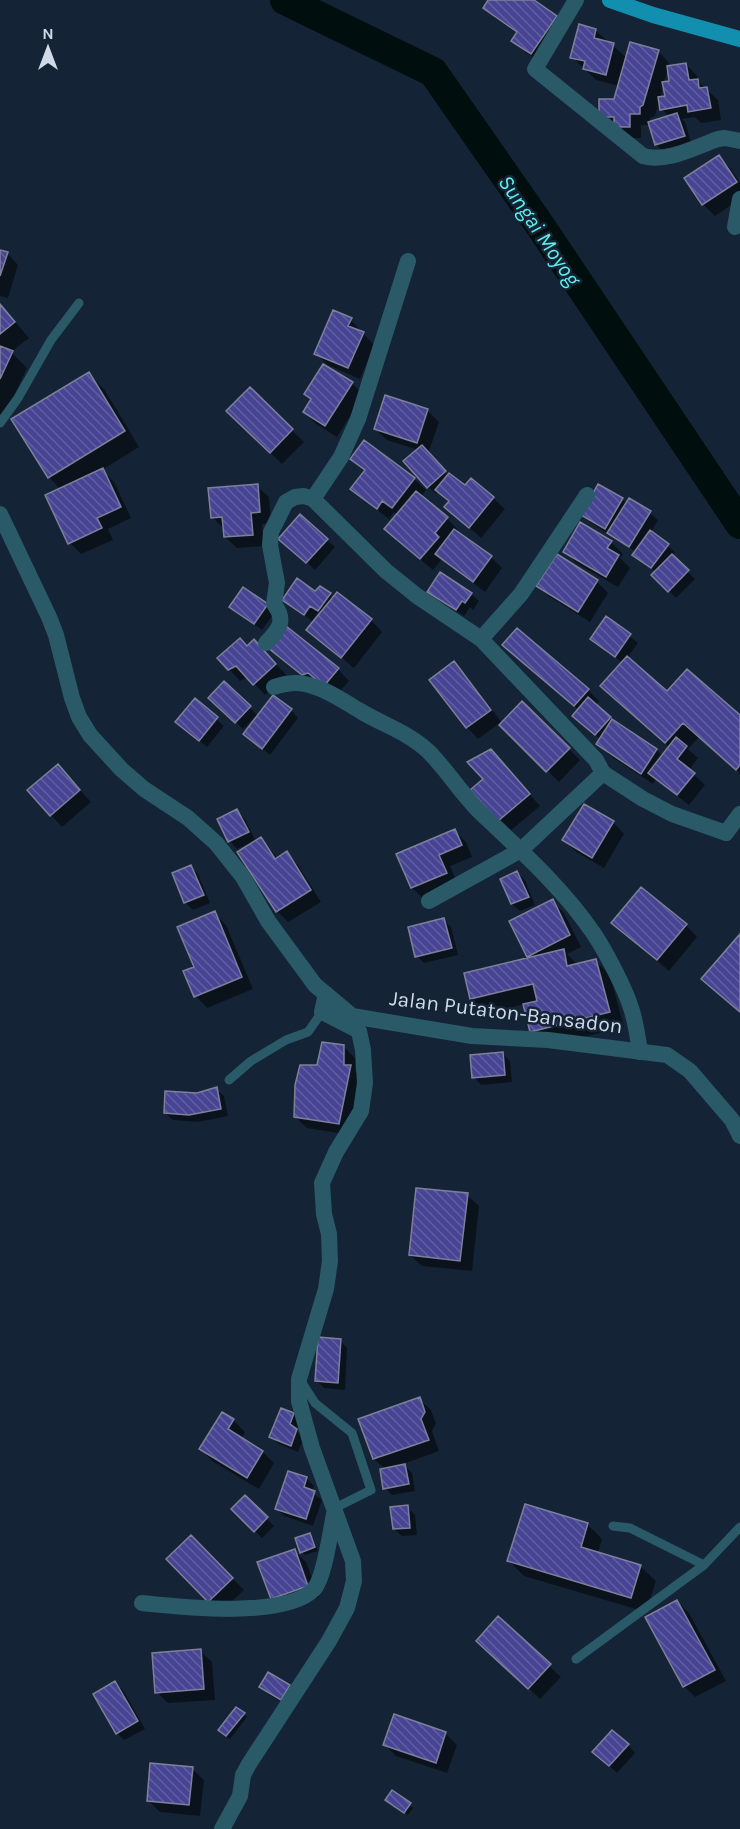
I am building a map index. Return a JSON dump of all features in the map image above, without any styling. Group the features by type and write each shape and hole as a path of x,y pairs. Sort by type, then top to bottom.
{"main road":[{"path":"610,0 653,15 740,39"}],"street":[{"path":"576,0 535,69 643,156 654,159 667,157 718,139 740,141"},
{"path":"735,227 740,200"},
{"path":"313,499 341,457 358,419 408,261"},
{"path":"482,639 521,594 587,495"},
{"path":"267,643 275,634 281,621 280,613 274,604 277,583 270,545 271,532 286,502 295,497 304,496 313,499 359,546 417,597 482,639 596,760 603,773 643,799 672,814 726,833 740,814"},
{"name":"Jalan Putaton-Bansadon","path":"0,514 49,617 56,635 72,698 79,717 90,735 121,769 144,789 188,818 216,843 243,877 268,921 315,985 352,1016 472,1036 548,1040 667,1055 690,1071 732,1120 740,1136"},
{"path":"274,687 296,682 310,685 340,698 426,749 446,769 479,812 521,850 580,915 594,934 632,1011 640,1052"},
{"path":"429,901 521,850 603,773"},
{"path":"222,1829 240,1796 243,1775 329,1641 347,1608 354,1581 353,1561 306,1430 298,1401 299,1379 326,1289 330,1261 322,1183 336,1152 361,1111 365,1083 359,1030 322,1011 326,994"},
{"path":"142,1603 195,1609 272,1606 293,1601 314,1589 321,1576 335,1508"}],"lane":[{"path":"0,423 18,398 51,340 80,303"},
{"path":"229,1080 251,1061 286,1040 308,1032 322,1011"},
{"path":"299,1379 315,1403 352,1433 371,1490 335,1508"},
{"path":"613,1526 630,1528 704,1565"},
{"path":"576,1659 704,1565 740,1527"}],"building":[{"path":"488,0 534,0 557,16 531,54 511,41 517,32 483,8"},
{"path":"579,24 596,29 594,38 614,43 606,75 583,69 585,61 570,58"},
{"path":"630,42 659,50 643,105 640,107 640,114 630,114 630,127 614,127 614,117 599,117 599,99 614,99"},
{"path":"686,63 689,80 698,79 699,88 707,87 711,108 688,112 687,105 660,110 658,97 665,96 662,82 669,81 667,66"},
{"path":"677,113 685,136 655,145 648,122"},
{"path":"719,155 737,182 702,205 684,178"},
{"path":"0,250 8,252 0,276"},
{"path":"0,304 15,322 0,334"},
{"path":"333,310 352,318 348,326 364,332 348,368 314,354"},
{"path":"0,346 13,351 0,379"},
{"path":"323,364 353,382 325,426 303,412 311,399 304,394"},
{"path":"89,372 125,431 48,478 11,419"},
{"path":"250,387 293,429 270,453 226,411"},
{"path":"385,395 428,409 417,443 374,429"},
{"path":"364,440 415,478 392,508 382,501 377,509 350,489 365,470 350,459"},
{"path":"422,445 446,471 427,488 403,461"},
{"path":"103,468 121,507 97,518 102,528 68,544 45,495"},
{"path":"449,473 465,485 471,478 494,497 469,528 444,507 449,501 435,490"},
{"path":"258,484 260,512 251,513 253,535 224,537 222,517 211,518 208,488"},
{"path":"598,484 623,498 605,529 581,515"},
{"path":"416,491 448,517 435,533 439,537 420,559 384,529"},
{"path":"629,498 651,511 629,547 607,533"},
{"path":"300,514 328,539 306,563 278,539"},
{"path":"580,522 612,541 607,548 619,555 606,577 563,552"},
{"path":"454,529 492,556 473,582 435,554"},
{"path":"650,530 669,544 651,568 632,555"},
{"path":"557,554 598,580 578,612 536,586"},
{"path":"672,554 689,570 668,592 651,575"},
{"path":"440,572 472,593 456,610 427,592"},
{"path":"297,578 315,591 320,586 331,593 318,611 310,606 304,615 282,600"},
{"path":"243,587 268,604 254,624 229,607"},
{"path":"337,592 372,619 341,658 306,630"},
{"path":"606,616 631,634 615,657 590,639"},
{"path":"286,626 339,668 324,686 308,673 302,675 268,648"},
{"path":"517,628 589,689 574,706 502,645"},
{"path":"240,638 247,646 254,639 276,664 253,685 236,666 228,670 217,658"},
{"path":"627,656 667,691 687,669 740,715 740,765 736,770 683,723 665,743 600,686"},
{"path":"454,661 491,710 466,728 429,680"},
{"path":"224,681 251,706 235,723 208,698"},
{"path":"273,695 292,709 262,749 243,734"},
{"path":"588,697 611,717 595,735 572,716"},
{"path":"195,698 218,717 199,741 175,722"},
{"path":"522,701 570,748 546,772 499,725"},
{"path":"612,719 657,749 641,774 596,744"},
{"path":"676,737 687,746 677,759 695,773 677,795 648,773"},
{"path":"491,749 530,794 498,821 470,790 483,779 467,762"},
{"path":"58,764 80,790 50,816 27,790"},
{"path":"584,804 614,821 592,858 562,840"},
{"path":"237,809 249,832 228,842 217,819"},
{"path":"455,829 462,845 439,855 447,873 411,888 396,854"},
{"path":"261,837 275,859 287,851 311,890 276,912 237,852"},
{"path":"191,865 204,895 184,903 172,873"},
{"path":"517,871 529,897 511,904 500,879"},
{"path":"641,887 687,924 657,960 611,923"},
{"path":"553,899 570,935 527,957 509,921"},
{"path":"215,911 242,977 194,997 183,971 194,967 177,927"},
{"path":"444,918 452,948 415,957 408,927"},
{"path":"740,934 740,1012 701,979"},
{"path":"564,949 567,966 596,959 610,1012 530,1032 523,1004 537,1001 533,984 470,999 464,973"},
{"path":"322,1042 344,1045 344,1065 351,1065 339,1124 294,1117 295,1085 300,1065 317,1065"},
{"path":"503,1052 505,1075 472,1078 470,1055"},
{"path":"217,1087 221,1109 189,1115 164,1113 165,1091 197,1093"},
{"path":"416,1188 468,1193 460,1261 409,1255"},
{"path":"318,1337 341,1339 338,1383 315,1381"},
{"path":"420,1397 425,1412 421,1419 429,1440 373,1459 358,1419"},
{"path":"281,1408 294,1413 290,1424 297,1429 291,1446 269,1437"},
{"path":"222,1412 234,1419 228,1429 263,1451 247,1478 199,1449"},
{"path":"405,1464 409,1484 383,1489 380,1469"},
{"path":"288,1471 307,1477 304,1487 315,1491 306,1519 275,1509"},
{"path":"245,1495 268,1517 254,1532 231,1509"},
{"path":"525,1504 588,1523 581,1547 641,1565 631,1598 507,1561"},
{"path":"408,1505 410,1528 393,1529 390,1507"},
{"path":"310,1533 315,1547 300,1553 295,1538"},
{"path":"191,1535 233,1578 208,1602 166,1559"},
{"path":"295,1549 308,1586 271,1599 257,1562"},
{"path":"677,1600 715,1670 683,1687 645,1617"},
{"path":"498,1616 551,1664 528,1689 476,1641"},
{"path":"201,1649 204,1689 155,1693 152,1653"},
{"path":"268,1672 290,1685 281,1700 259,1687"},
{"path":"115,1681 138,1721 116,1734 93,1694"},
{"path":"236,1707 245,1713 226,1736 218,1730"},
{"path":"394,1714 446,1732 436,1763 383,1745"},
{"path":"612,1730 629,1744 609,1766 592,1752"},
{"path":"150,1763 193,1767 189,1805 147,1801"},
{"path":"392,1790 411,1803 404,1813 385,1800"}],"waterway":[{"name":"Sungai Moyog","path":"285,0 433,72 537,221 740,524"}]}
